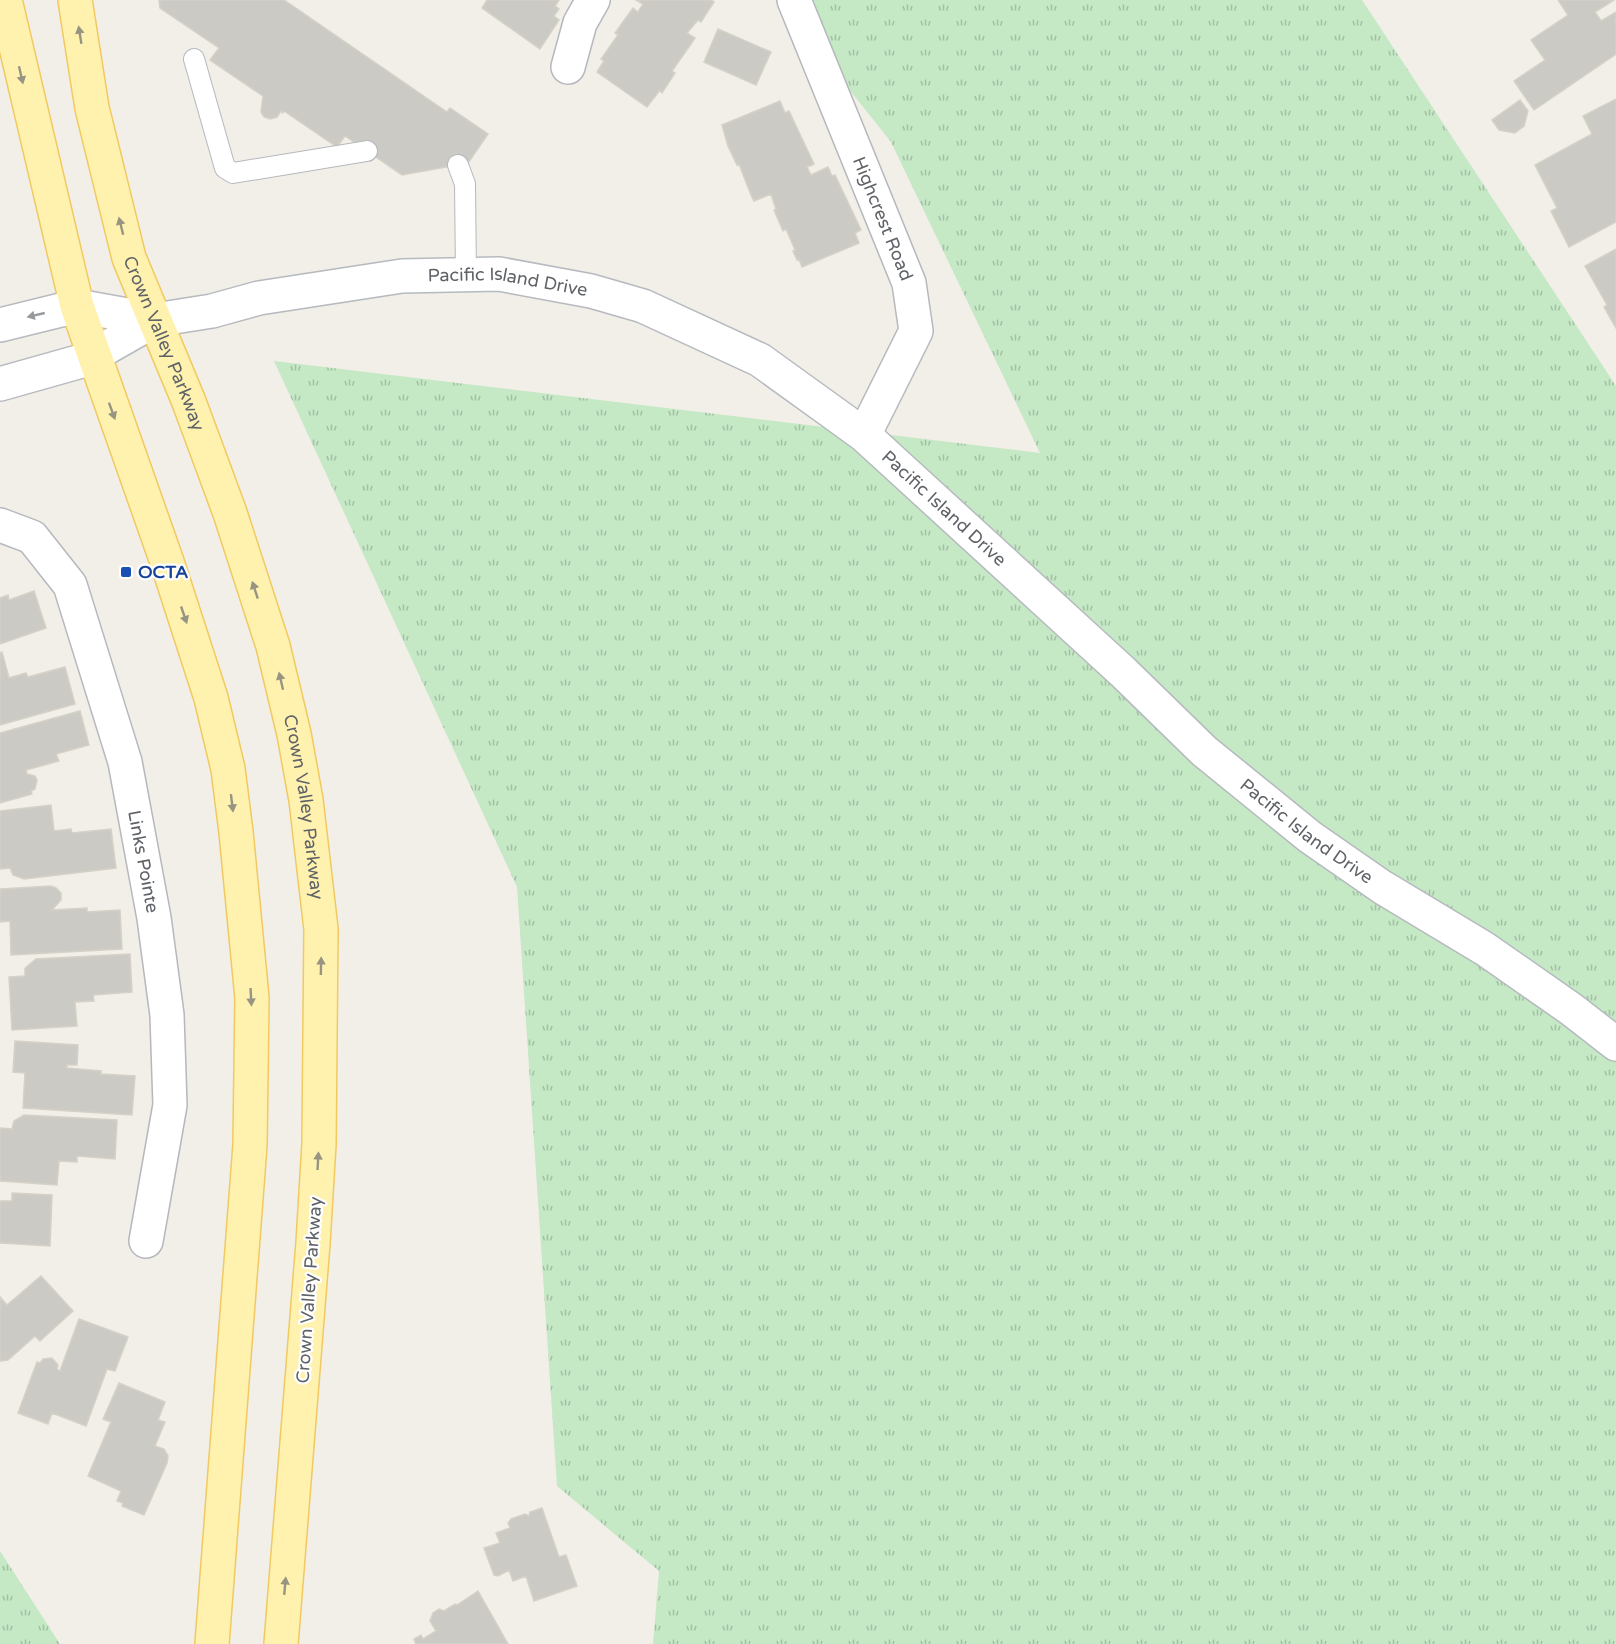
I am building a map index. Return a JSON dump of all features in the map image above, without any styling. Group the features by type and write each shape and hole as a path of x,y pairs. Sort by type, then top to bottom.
{"main road":[{"path":"4,0 76,306 211,698 228,769 252,998 250,1145 213,1644"},
{"name":"Crown Valley Parkway","path":"75,0 92,108 129,258 189,402 230,513 273,646 294,734 306,800 321,929 319,1144 281,1644"},
{"path":"568,67 580,23 593,0"},
{"name":"Highcrest Road","path":"794,0 909,283 916,331 864,435"},
{"name":"Pacific Island Drive","path":"155,320 212,311 260,298 402,276 499,274 591,291 643,306 760,360 864,435 1114,664 1204,751 1301,830 1382,887 1485,949 1571,1009 1616,1044"},
{"path":"0,324 76,306 155,320"},
{"path":"0,384 93,356 155,320"},
{"name":"Links Pointe","path":"0,525 32,537 70,585 125,762 154,918 167,1015 170,1105 146,1240"}],"lane":[{"path":"194,59 225,168 233,173 367,151"},
{"path":"458,165 465,184 466,275"}],"green space":[{"path":"778,0 1362,0 1616,386 1616,1644 653,1644 659,1571 557,1486 517,887 274,361 1040,453 891,142"},
{"path":"0,1551 60,1644 0,1644"}],"building":[{"path":"159,0 284,0 447,112 450,108 488,134 468,163 402,175 345,136 337,147 284,111 283,113 281,111 277,117 270,119 264,117 261,112 263,96 210,60 219,48 160,8"},
{"path":"487,0 559,0 555,6 559,9 554,16 559,20 540,49 482,8"},
{"path":"636,0 711,0 714,2 701,22 698,20 687,33 695,38 672,71 675,73 662,93 660,90 647,107 597,72 604,61 601,59 618,35 615,33 633,8 638,12 643,4"},
{"path":"1558,0 1614,0 1595,12 1601,21 1616,12 1616,54 1534,110 1514,81 1545,60 1531,40 1568,15"},
{"path":"718,29 771,52 756,85 704,62"},
{"path":"1616,99 1616,222 1569,247 1551,211 1557,208 1535,165 1592,134 1583,116"},
{"path":"1520,100 1528,111 1524,126 1515,133 1499,130 1492,120"},
{"path":"780,101 785,113 789,111 814,164 807,167 811,175 828,167 832,176 835,175 861,230 855,233 859,243 802,267 793,251 795,250 786,229 783,231 774,210 776,209 771,194 754,201 739,164 737,165 728,146 722,125"},
{"path":"1616,249 1616,328 1604,307 1607,305 1585,266"},
{"path":"34,591 46,628 0,644 0,598 8,595 9,600"},
{"path":"2,652 9,678 26,673 28,677 65,667 75,704 0,725 0,653"},
{"path":"80,711 89,745 56,754 59,761 26,770 27,774 35,776 37,780 35,789 31,791 32,794 0,803 0,733"},
{"path":"51,805 54,831 71,829 72,833 111,829 116,868 24,879 13,875 10,868 0,869 0,811"},
{"path":"51,886 61,893 61,900 52,910 87,908 87,912 120,910 122,949 11,955 10,921 0,922 0,889"},
{"path":"130,954 132,992 93,995 94,1001 75,1002 77,1026 12,1030 9,977 25,976 25,968 36,959"},
{"path":"15,1041 78,1045 77,1065 67,1065 67,1068 101,1071 101,1074 135,1076 132,1115 23,1108 25,1073 13,1072"},
{"path":"24,1115 117,1120 115,1159 77,1156 77,1162 59,1161 57,1185 0,1181 0,1128 12,1129 14,1121"},
{"path":"12,1193 52,1195 50,1246 0,1243 0,1201 12,1201"},
{"path":"41,1276 73,1311 40,1341 35,1336 8,1360 0,1361 0,1297 7,1305"},
{"path":"79,1319 128,1337 115,1371 107,1369 86,1426 52,1413 48,1424 18,1413 37,1362 52,1358 60,1371"},
{"path":"119,1383 165,1402 158,1420 165,1422 155,1446 164,1449 168,1456 167,1463 144,1515 122,1506 123,1503 117,1501 121,1491 88,1476 111,1422 103,1419"},
{"path":"542,1508 559,1557 566,1555 577,1586 534,1601 526,1576 513,1581 509,1570 498,1576 494,1575 484,1548 500,1543 496,1533 510,1528 508,1523 511,1519 525,1514 529,1516 530,1512"},
{"path":"478,1591 508,1644 416,1644 414,1639 421,1635 423,1639 436,1631 430,1621 433,1613 439,1609 444,1611 457,1605"}],"place":[{"name":"OCTA","path":"126,572"}]}
